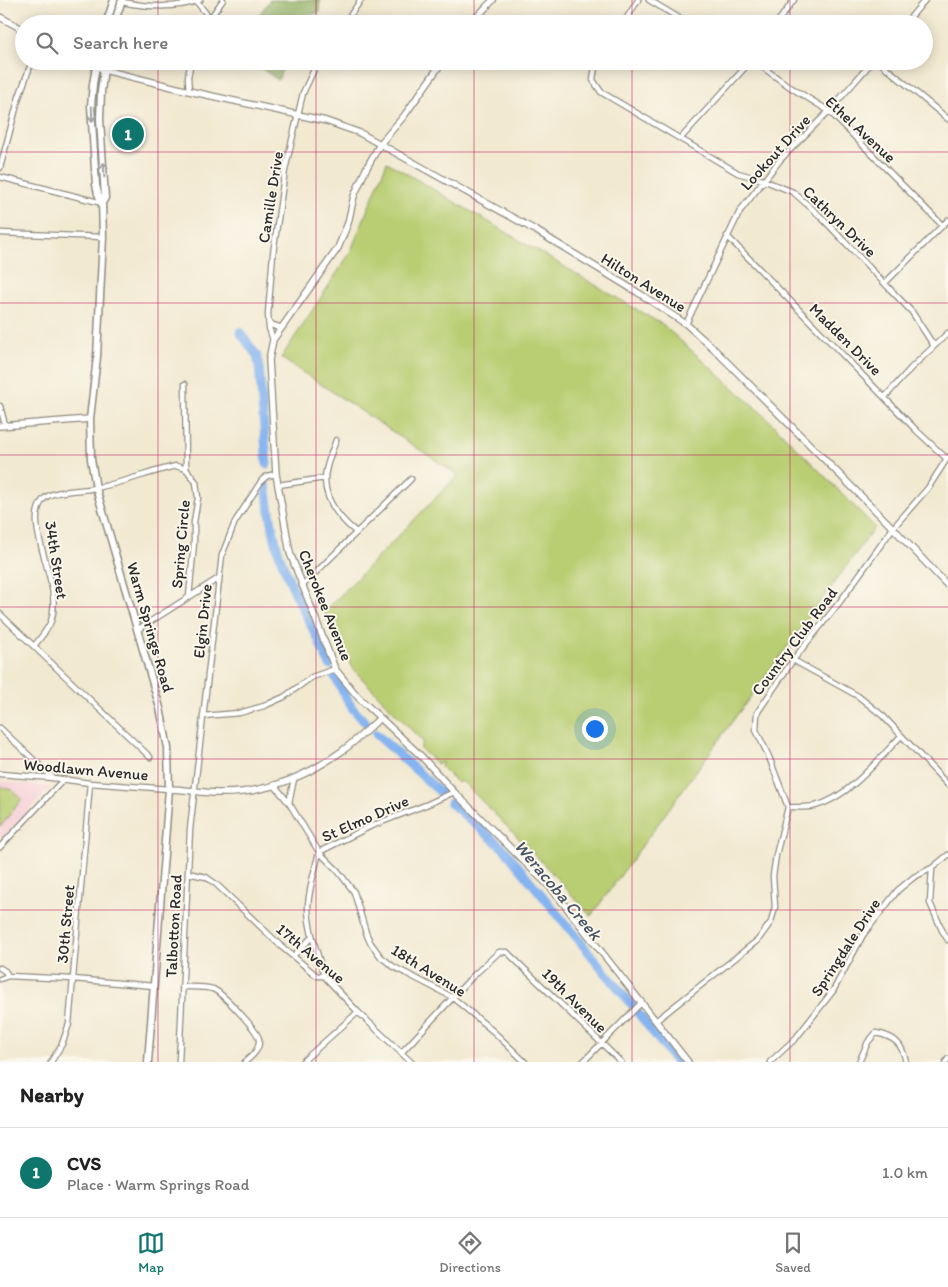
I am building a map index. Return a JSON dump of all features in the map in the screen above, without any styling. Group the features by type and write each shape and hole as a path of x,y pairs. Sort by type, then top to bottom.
{"main road":[{"path":"109,15 114,0"},
{"path":"117,15 122,1"},
{"name":"Warm Springs Road","path":"96,70 93,84 92,119 98,194 102,203 103,238 97,357 90,419 91,459 96,488 167,738 169,789 148,1062"},
{"name":"Warm Springs Road","path":"102,203 105,198 100,118 104,70"}],"street":[{"path":"211,15 222,0"},
{"path":"350,15 361,0"},
{"path":"479,15 493,0"},
{"path":"629,15 638,0"},
{"path":"650,0 674,15"},
{"path":"783,15 794,0"},
{"path":"912,15 925,0"},
{"path":"122,1 148,6 198,1 207,15"},
{"path":"0,17 15,25"},
{"path":"0,168 19,98 29,70"},
{"name":"Hilton Avenue","path":"104,70 189,91 298,114 345,127 380,144 535,230 660,306 686,324 714,349 893,528 948,586"},
{"path":"189,70 189,91"},
{"name":"Camille Drive","path":"273,340 269,322 273,254 279,203 303,93 314,70"},
{"name":"Cherokee Avenue","path":"437,70 404,116 380,144 354,196 348,223 338,248 273,340 268,360 276,474 290,553 335,668 358,697 422,757 454,792 552,888 688,1062"},
{"name":"Cathryn Drive","path":"595,70 593,80 601,92 738,173 763,180 793,192 819,215 912,312 934,346"},
{"path":"681,138 745,70"},
{"name":"Ethel Avenue","path":"766,70 829,111 942,225"},
{"name":"Lookout Drive","path":"686,324 740,211 780,160 829,111 865,70"},
{"path":"889,70 948,119"},
{"path":"0,177 102,203"},
{"path":"885,283 948,220"},
{"path":"0,233 84,235 103,238"},
{"name":"Madden Drive","path":"727,236 948,459"},
{"path":"269,322 281,328"},
{"path":"885,397 911,368 948,333"},
{"path":"96,488 176,466 186,469 184,384"},
{"path":"0,406 3,425 90,419"},
{"path":"336,440 325,478 330,500 346,525 356,532"},
{"name":"Country Club Road","path":"788,807 769,756 756,730 757,712 793,660 833,610 893,528 928,488 948,459"},
{"name":"Spring Circle","path":"137,630 189,597 194,522 198,498 196,482 186,469"},
{"name":"Elgin Drive","path":"194,791 222,555 235,522 262,480 276,474"},
{"path":"278,485 325,478"},
{"path":"302,586 411,479"},
{"name":"34th Street","path":"34,646 52,620 53,606 37,523 38,508 42,500 50,495 96,488"},
{"path":"189,597 219,578"},
{"path":"0,614 150,757"},
{"path":"793,660 858,696 883,716 948,785"},
{"path":"203,716 239,713 264,706 284,697 312,677 335,668"},
{"path":"169,789 219,793 275,786 320,766 344,750 380,718"},
{"path":"0,728 53,778"},
{"path":"656,1020 740,955 758,940 765,931 775,907 773,876 776,855 788,807 813,806 833,799 862,776 901,736"},
{"name":"Woodlawn Avenue","path":"0,774 169,789"},
{"path":"289,803 294,779"},
{"path":"0,847 63,780"},
{"name":"30th Street","path":"51,1062 62,1044 69,1024 90,783"},
{"name":"18th Avenue","path":"275,786 289,803 319,852 338,871 354,892 366,933 370,942 381,956 394,967 452,997 494,1032 525,1062"},
{"name":"Talbotton Road","path":"179,1062 190,829 194,791"},
{"name":"St Elmo Drive","path":"324,976 312,937 308,907 311,883 319,852 369,827 454,792"},
{"name":"Springdale Drive","path":"770,1062 796,1038 833,991 863,935 898,890 948,855"},
{"path":"932,868 930,903 948,940"},
{"name":"17th Avenue","path":"188,873 206,877 216,884 283,948 318,976 324,976 358,1012 411,1062"},
{"path":"294,955 312,937"},
{"name":"19th Avenue","path":"452,997 499,952 507,952 621,1062"},
{"path":"0,968 8,976"},
{"path":"0,979 8,976 73,978 154,986"},
{"path":"182,987 212,989 220,993 254,1031 259,1037 260,1043 245,1062"},
{"path":"401,1053 452,997"},
{"path":"583,1062 642,1002"},
{"path":"302,1062 358,1012"},
{"path":"859,1062 868,1042 876,1033 890,1036 901,1046 906,1062"}],"shaded area":[{"path":"0,781 52,787 0,841"}],"green space":[{"path":"270,0 320,0 319,13 309,15 259,15"},
{"path":"263,70 282,70 278,80"},
{"path":"387,162 663,325 766,417 875,527 591,916 542,862 462,781 457,783 441,767 442,762 437,764 421,749 423,742 354,670 324,612 458,475 281,358 350,253"},
{"path":"0,786 12,790 22,799 0,827"}],"waterway":[{"name":"Weracoba Creek","path":"240,332 257,356 267,464"},
{"name":"Weracoba Creek","path":"266,486 272,525 279,553 294,591 318,639"},
{"name":"Weracoba Creek","path":"320,644 330,665"},
{"name":"Weracoba Creek","path":"334,675 352,708 367,724"},
{"name":"Weracoba Creek","path":"376,734 440,792"},
{"name":"Weracoba Creek","path":"451,803 504,849 632,1005"},
{"name":"Weracoba Creek","path":"638,1013 676,1062"}],"place":[{"name":"CVS","path":"128,134"}]}
